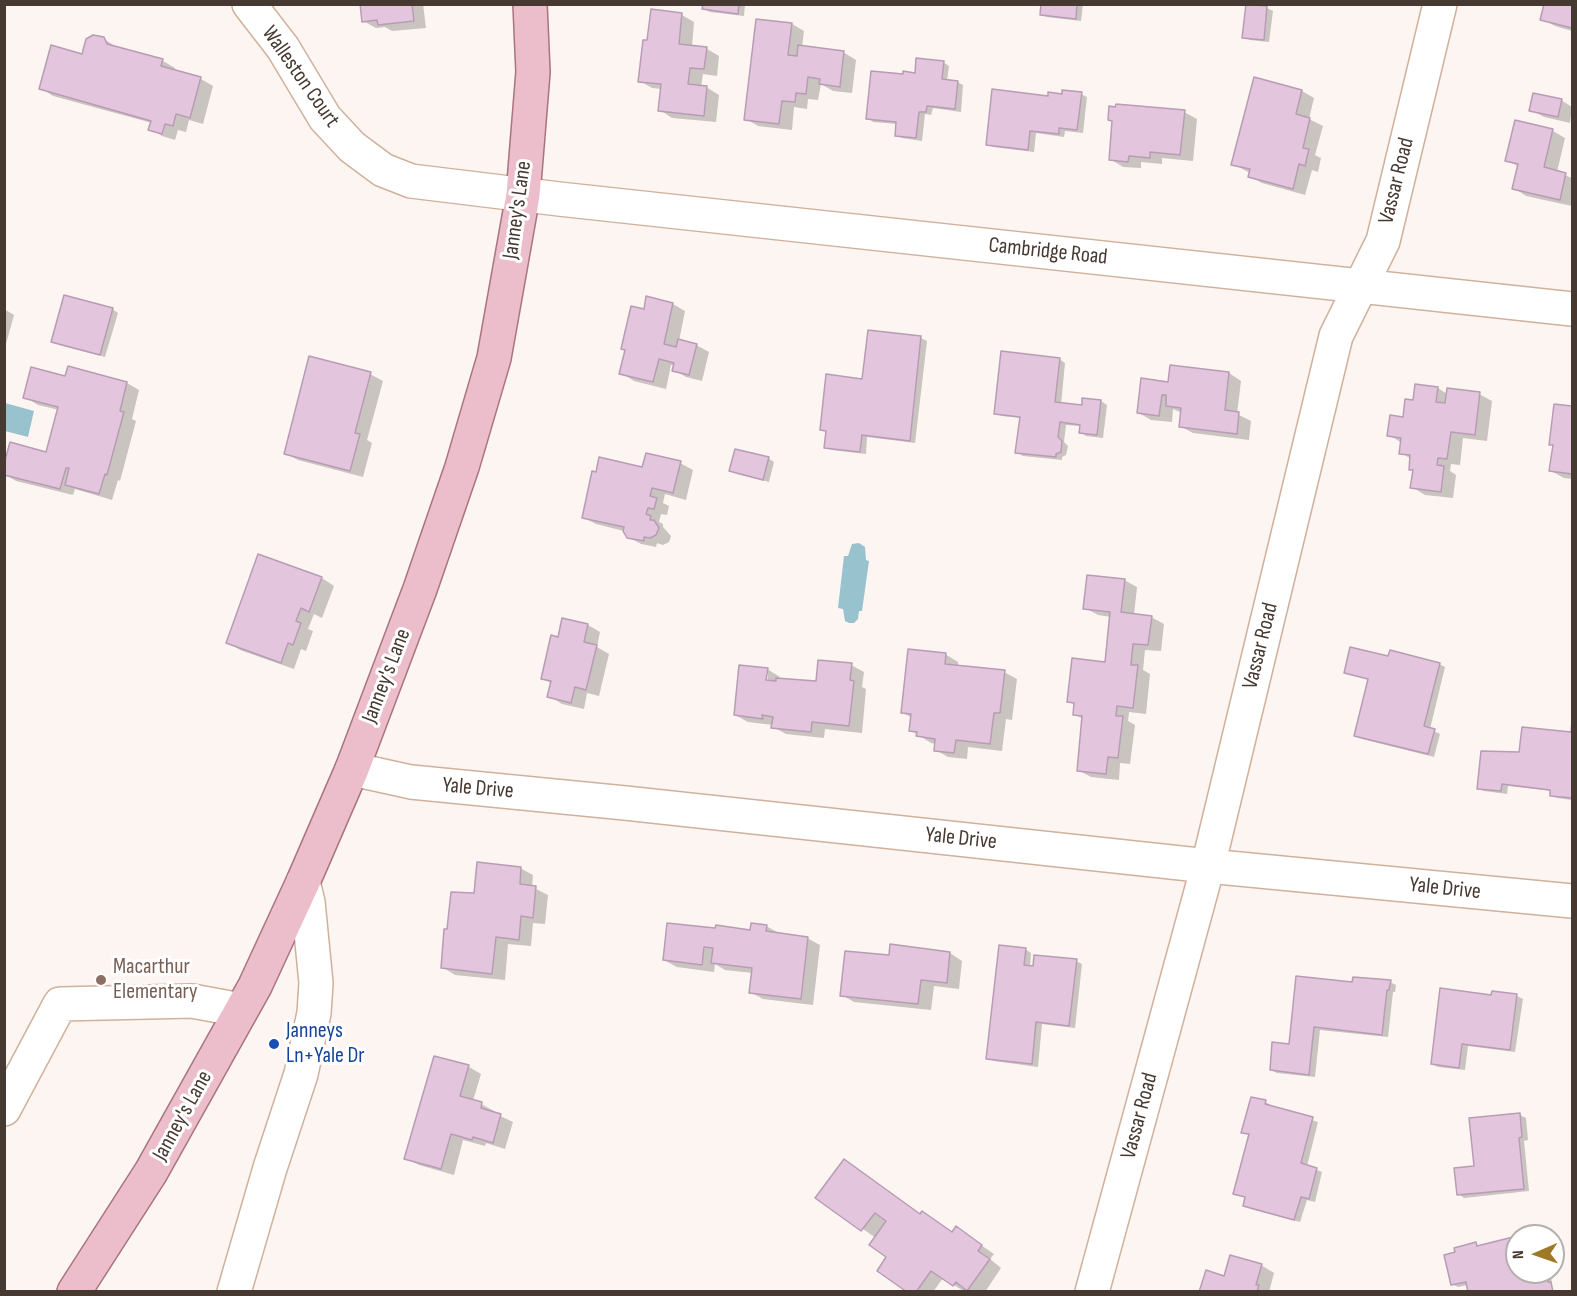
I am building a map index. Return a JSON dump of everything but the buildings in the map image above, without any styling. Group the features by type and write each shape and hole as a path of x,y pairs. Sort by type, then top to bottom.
{"main road":[{"name":"Janney's Lane","path":"74,1292 151,1172 260,976 352,769 420,589 462,467 494,358 523,195 533,72 530,4"}],"street":[{"name":"Walleston Court","path":"249,4 283,48 325,118 352,147 383,170 411,181 523,195"},
{"name":"Vassar Road","path":"1092,1292 1208,866 1336,336 1383,241 1440,4"},
{"name":"Cambridge Road","path":"523,195 1572,309"},
{"name":"Yale Drive","path":"352,769 411,782 1572,902"},
{"path":"234,1292 270,1168 301,1074 314,1013 316,983 308,902 303,882"},
{"path":"4,1109 60,1004 192,1001 241,1010"}],"water":[{"path":"5,403 34,411 28,437 5,431"},
{"path":"859,543 865,547 866,560 869,561 862,611 859,611 858,619 854,623 849,623 845,621 843,609 838,608 844,556 848,556 852,544"}],"place":[{"name":"Macarthur Elementary","path":"101,980"},
{"name":"Janneys Ln+Yale Dr","path":"274,1044"}]}
